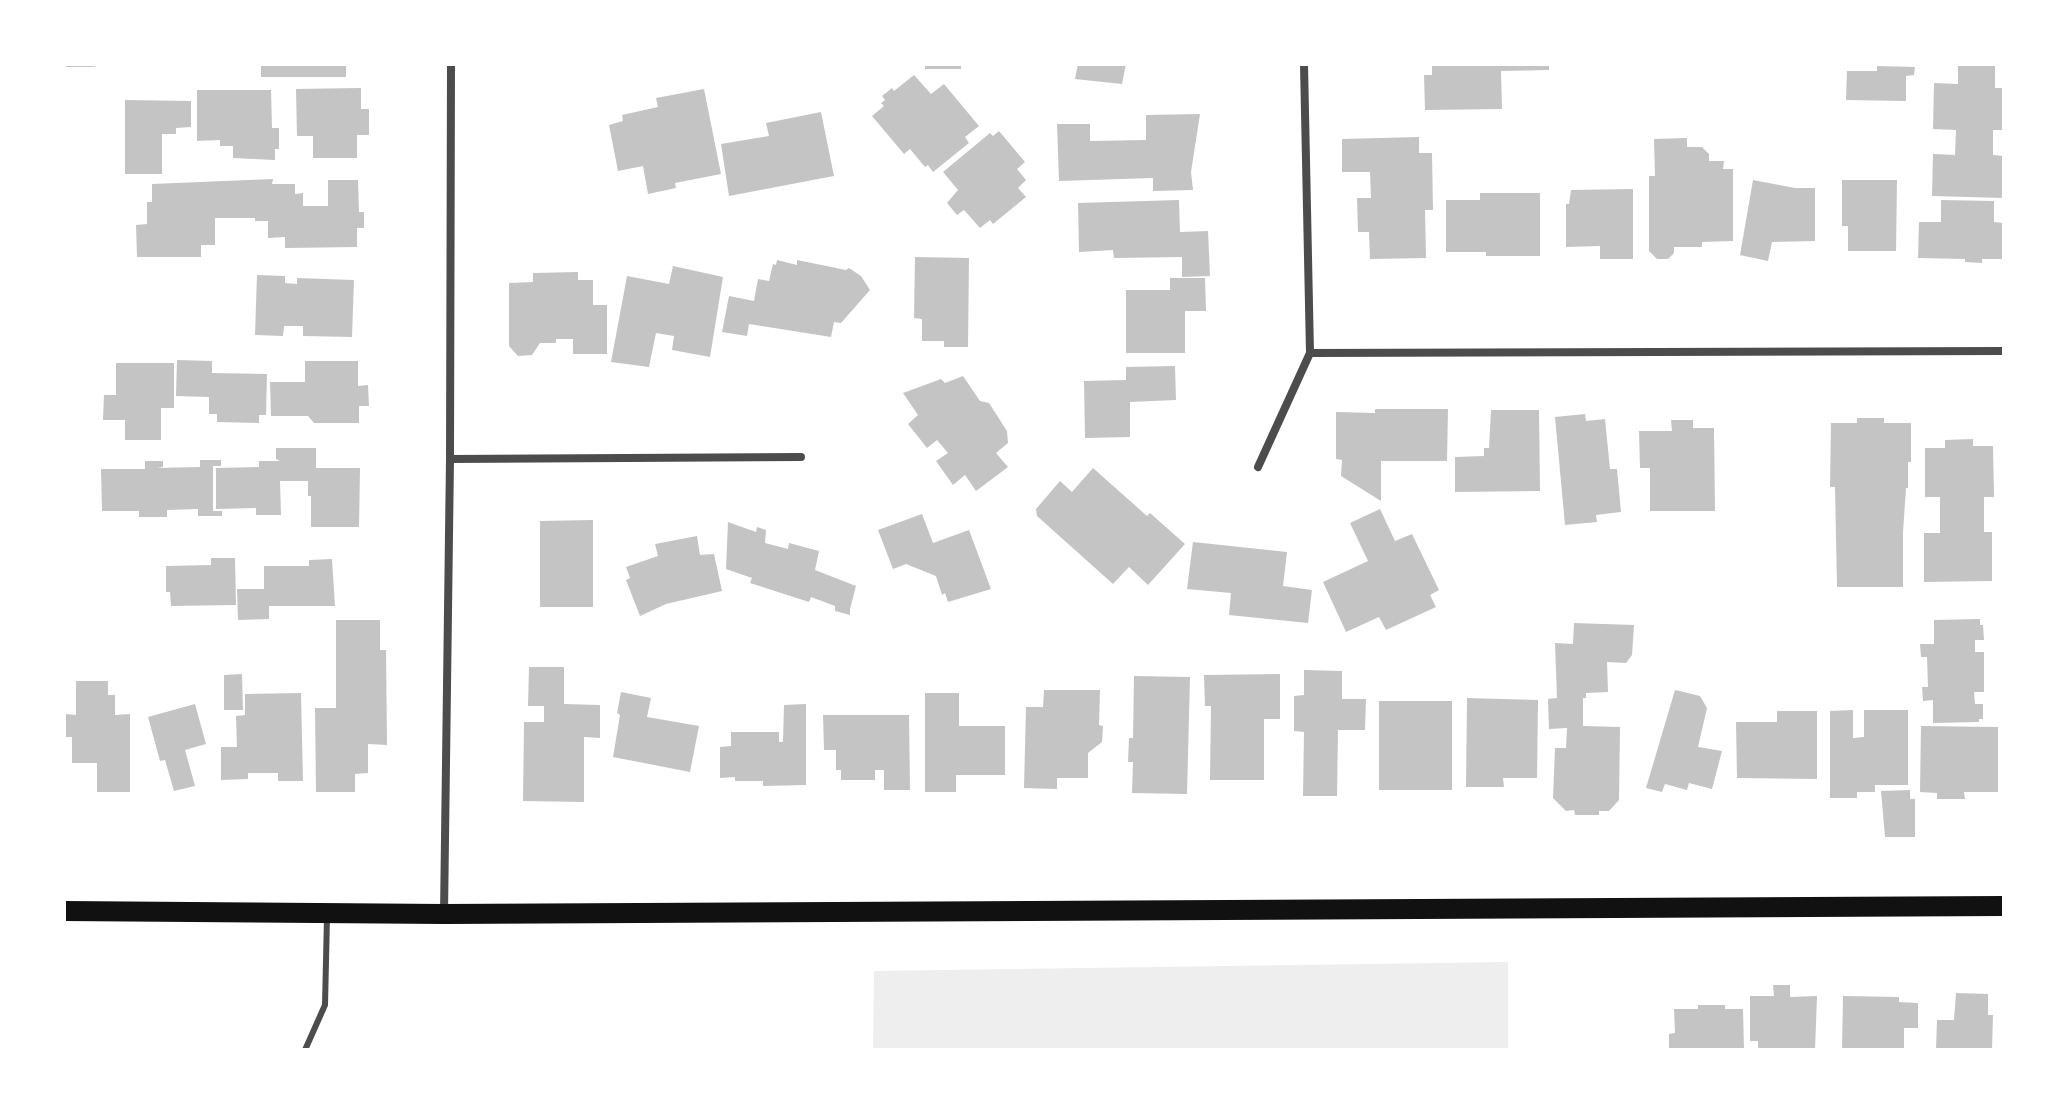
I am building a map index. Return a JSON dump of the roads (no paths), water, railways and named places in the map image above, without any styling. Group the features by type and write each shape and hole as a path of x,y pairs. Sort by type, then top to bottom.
{"main road":[{"path":"64,911 444,914 2004,906"}],"street":[{"path":"444,914 451,64"},
{"path":"1258,467 1310,353 1304,64"},
{"path":"1310,353 2004,351"},
{"path":"450,459 801,457"}],"lane":[{"path":"305,1050 325,1005 327,914"}]}
